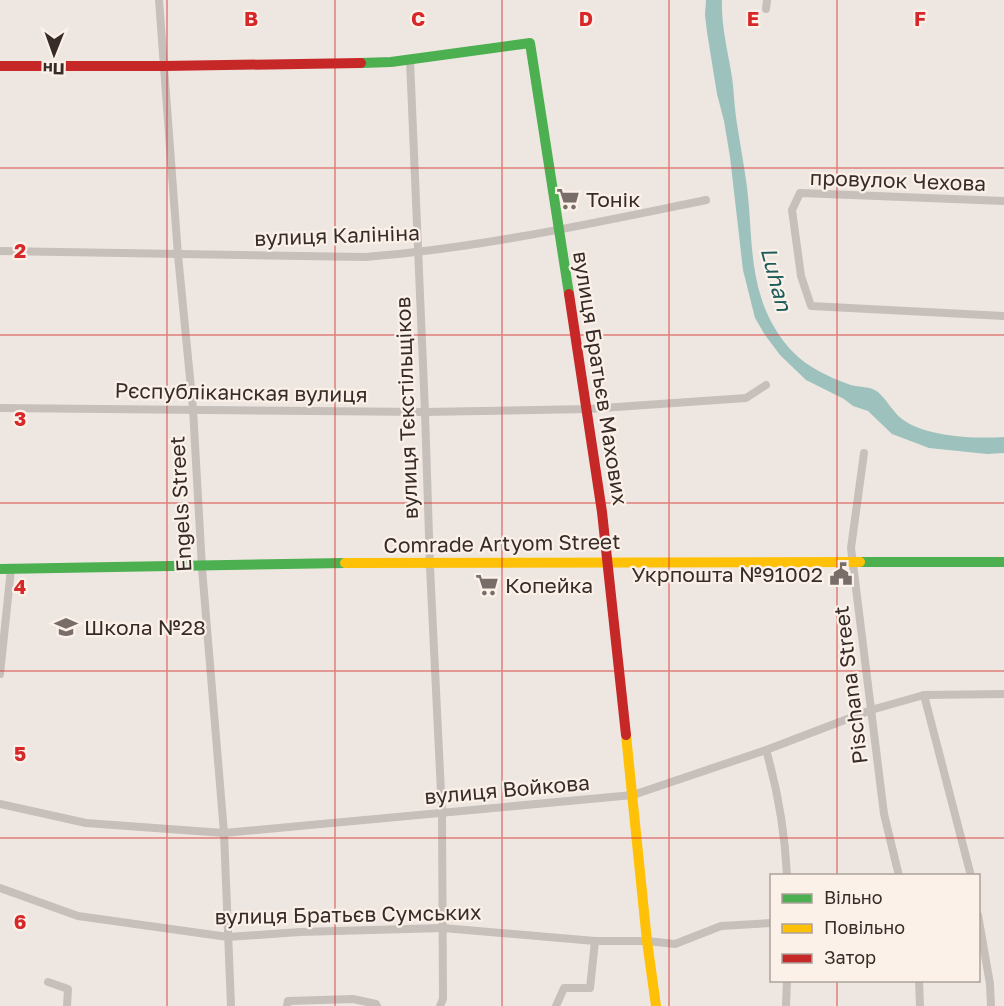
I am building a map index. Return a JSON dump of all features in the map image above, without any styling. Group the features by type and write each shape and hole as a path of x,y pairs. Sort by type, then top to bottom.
{"street":[{"name":"Engels Street","path":"159,0 178,255 193,409 202,564 224,833 231,1006"},
{"name":"вулиця Братьєв Махових","path":"410,60 530,43 588,409 656,1006"},
{"path":"0,66 164,66 410,60"},
{"name":"вулиця Тєкстільщіков","path":"410,60 429,564 442,813 443,999 440,1006"},
{"name":"провулок Чехова","path":"1004,201 800,193 792,210 801,276 811,306 1004,316"},
{"name":"вулиця Калініна","path":"0,251 365,257 419,252 559,230 705,200"},
{"name":"Рєспубліканская вулиця","path":"0,408 425,412 588,409 746,398 766,386"},
{"name":"Pischana Street","path":"864,453 852,548 884,814 899,874"},
{"name":"Comrade Artyom Street","path":"6,569 202,564 607,561 1004,562"},
{"path":"0,674 6,569"},
{"name":"вулиця Войкова","path":"0,804 86,823 224,833 633,795 766,750 872,710 924,695 1004,694"},
{"path":"924,695 970,874"},
{"path":"766,750 776,782 787,874"},
{"name":"вулиця Братьєв Сумських","path":"0,888 78,916 228,937 300,932 443,928 493,930 595,941 647,941 675,944 721,926 770,923"},
{"path":"980,926 990,984 991,1006"},
{"path":"556,1006 564,988 590,988 595,941"},
{"path":"48,982 68,989 67,1006"},
{"path":"786,1006 787,982"},
{"path":"919,982 920,1006"},
{"path":"287,1006 288,1001 352,999 377,1006"}],"water":[{"path":"706,0 722,0 735,112 748,195 754,269 764,305 778,334 805,363 840,381 878,392 902,419 912,425 951,436 1004,437 1004,453 987,454 929,448 892,434 868,411 853,406 806,380 780,355 765,335 755,318 743,270 730,157 707,32"}],"traffic: fast":[{"path":"361,63 391,62 530,43 569,294"},
{"path":"860,562 1004,562"},
{"path":"0,569 345,563"}],"traffic: slow":[{"path":"345,563 860,562"},
{"path":"626,735 656,1006"}],"traffic: jam":[{"path":"0,66 361,63"},
{"path":"569,294 602,512 626,735"}],"place":[{"name":"Тонік","path":"568,199"},
{"name":"Укрпошта №91002","path":"841,574"},
{"name":"Копейка","path":"487,585"},
{"name":"Школа №28","path":"66,627"}],"water label":[{"name":"Luhan","path":"777,279"}]}
